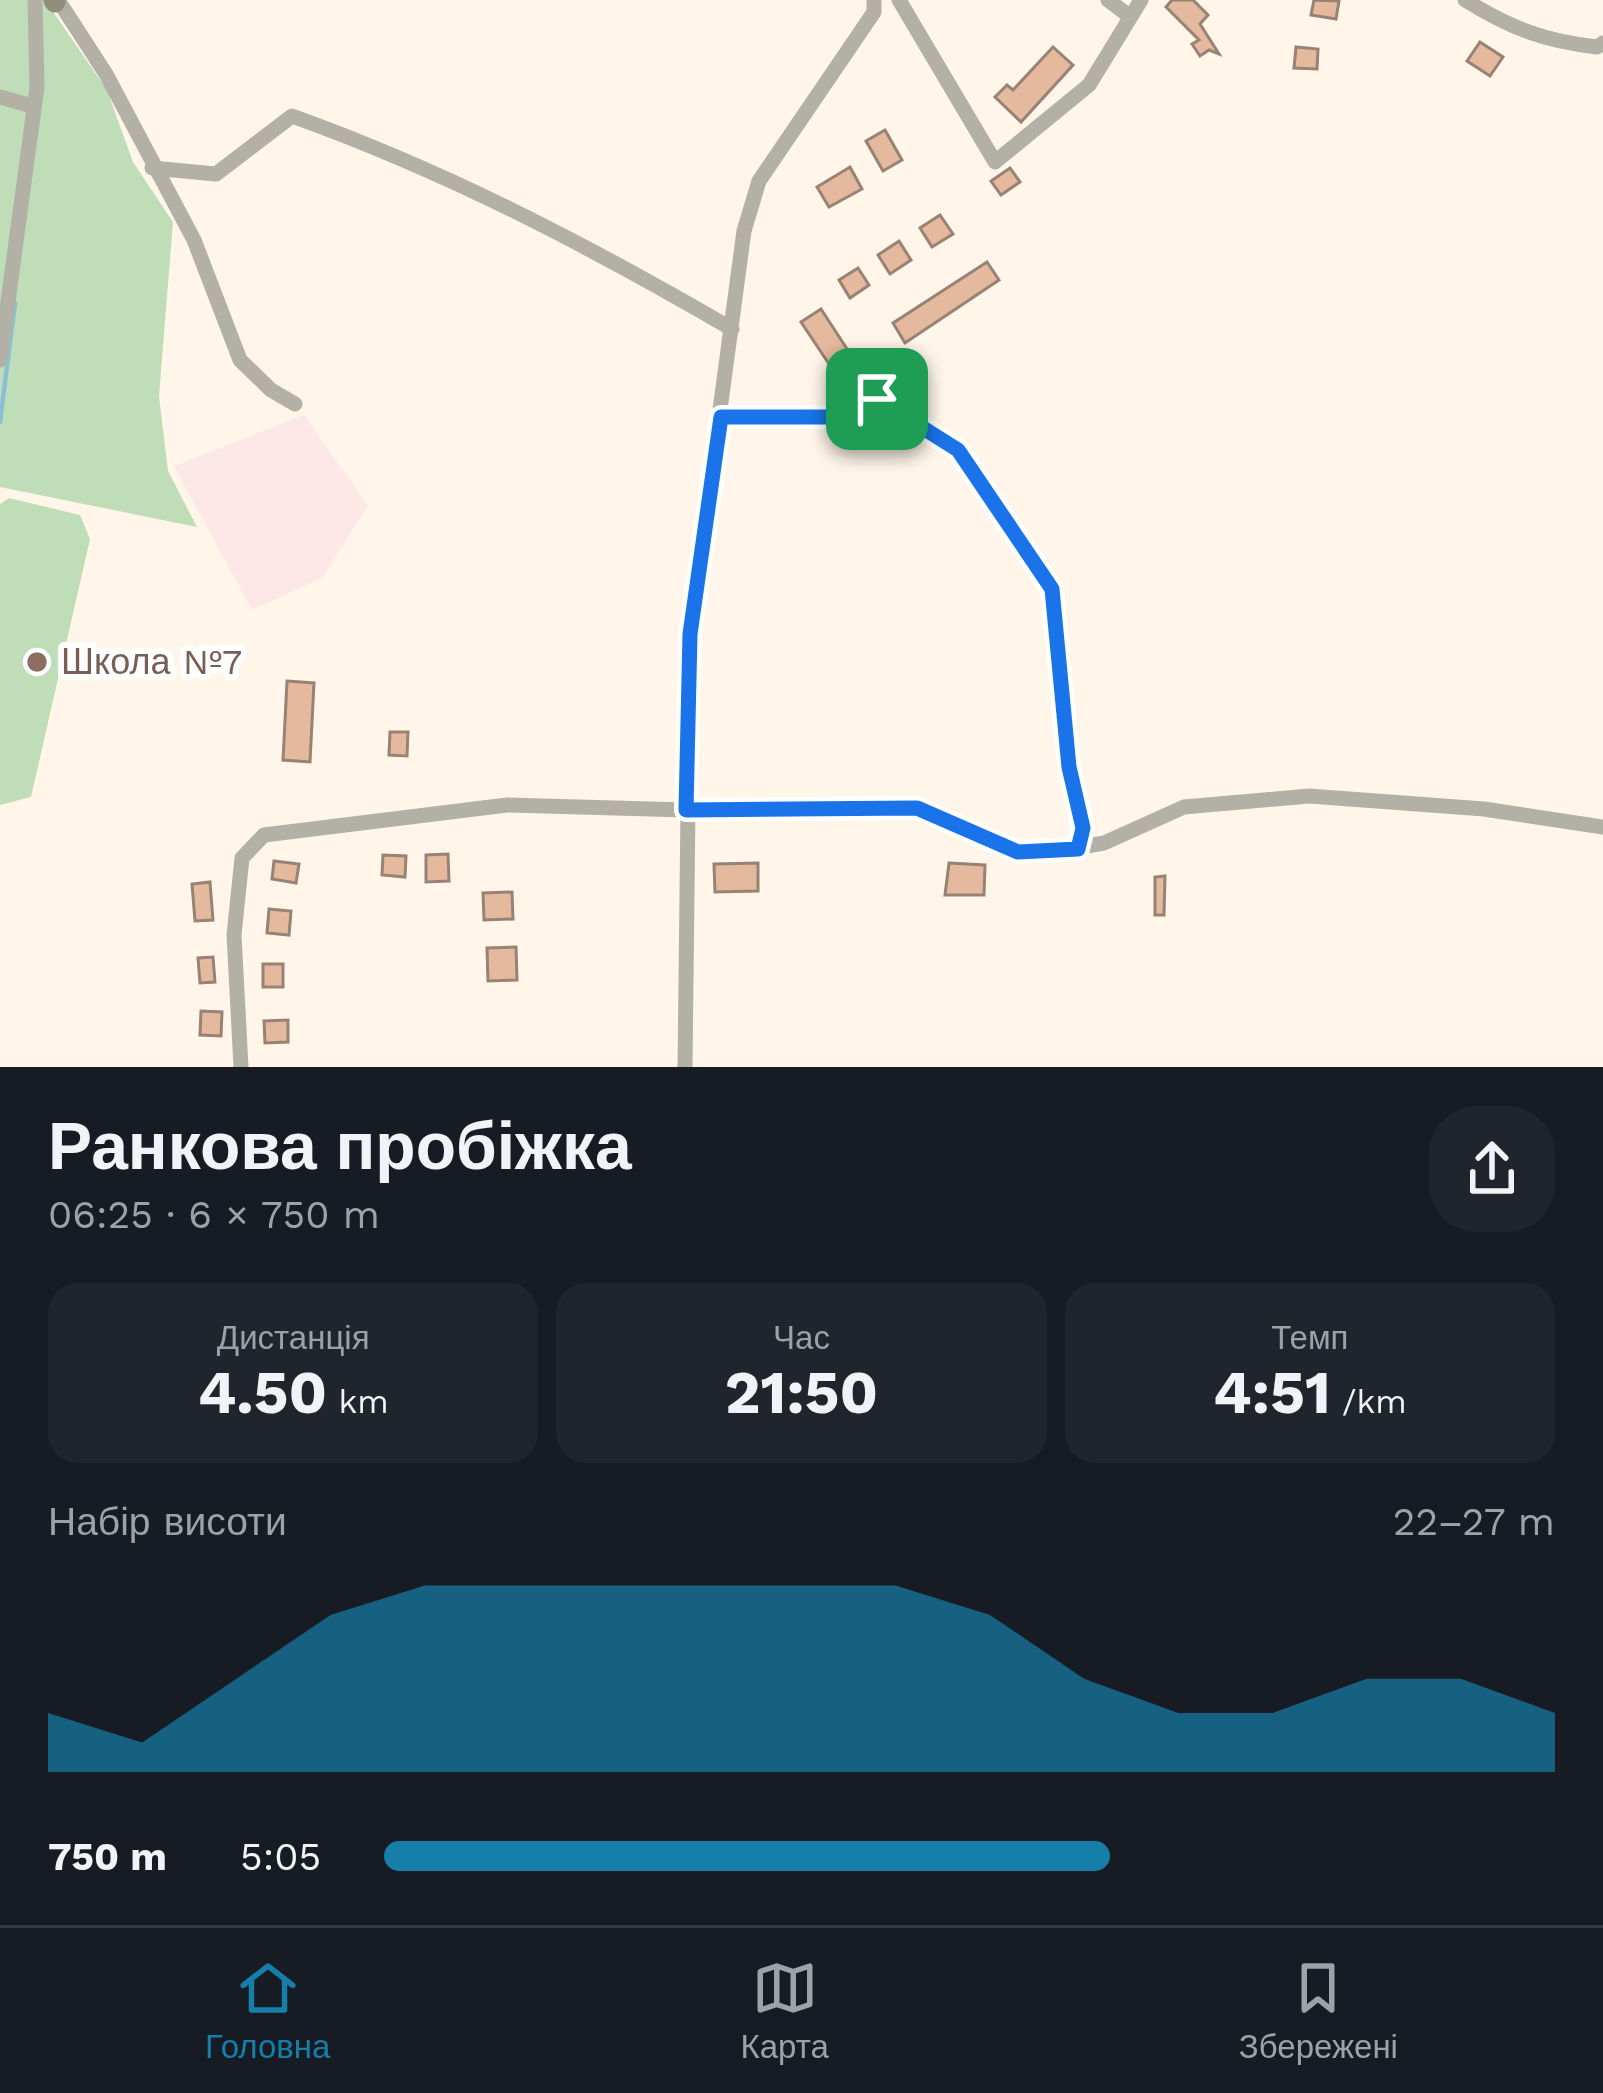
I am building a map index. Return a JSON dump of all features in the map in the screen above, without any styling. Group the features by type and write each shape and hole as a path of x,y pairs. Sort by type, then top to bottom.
{"street":[{"path":"0,360 40,60 35,0"},
{"path":"56,0 106,74 194,240 240,360 271,390 295,404"},
{"path":"685,1067 690,634 744,231 759,181 874,12 874,0"},
{"path":"898,0 995,162 1089,85 1127,14 1142,0"},
{"path":"1108,0 1127,14"},
{"path":"1465,0 1514,31 1544,40 1597,47 1603,43"},
{"path":"0,97 32,106"},
{"path":"152,167 216,174 292,116 394,153 559,229 732,329"},
{"path":"720,422 839,417 877,399 958,450 1052,589 1069,767 1083,828 1078,849"},
{"path":"241,1067 234,934 242,858 264,835 507,805 686,810 917,808 1018,852 1078,849 1104,843 1184,807 1259,798 1358,798 1484,808 1603,826"}],"shaded area":[{"path":"304,415 368,506 322,578 252,610 174,466"}],"green space":[{"path":"0,0 45,0 107,90 133,162 173,222 159,396 168,471 197,527 0,487"},
{"name":"Школа №7","path":"9,498 80,515 90,539 31,797 0,805 0,504"}],"building":[{"path":"1172,0 1193,0 1208,15 1200,24 1219,54 1209,50 1200,56 1192,44 1199,40 1166,7"},
{"path":"1314,0 1339,1 1336,19 1311,15"},
{"path":"1480,42 1503,57 1490,76 1467,61"},
{"path":"1053,47 1073,65 1021,122 995,97 1007,85 1013,90"},
{"path":"1296,47 1318,49 1317,69 1294,68"},
{"path":"885,130 902,160 883,171 866,141"},
{"path":"850,167 862,189 829,207 817,187"},
{"path":"1010,168 1020,182 1001,195 991,181"},
{"path":"940,215 953,234 932,247 920,228"},
{"path":"899,241 911,260 890,274 878,255"},
{"path":"987,262 999,280 905,343 893,323"},
{"path":"858,268 869,285 850,298 839,280"},
{"path":"821,309 864,375 845,388 801,322"},
{"path":"287,681 314,683 310,762 283,760"},
{"path":"390,732 408,732 407,756 389,755"},
{"path":"448,854 449,881 426,882 426,855"},
{"path":"383,855 406,856 405,877 382,875"},
{"path":"274,861 299,864 296,883 272,879"},
{"path":"758,863 758,891 715,892 714,864"},
{"path":"949,863 985,865 984,895 945,895"},
{"path":"1165,876 1164,915 1155,915 1155,877"},
{"path":"210,882 213,920 195,921 192,884"},
{"path":"512,892 513,919 484,920 483,893"},
{"path":"269,909 291,911 289,935 267,933"},
{"path":"516,947 517,980 488,981 487,948"},
{"path":"213,957 215,982 200,983 198,958"},
{"path":"263,964 283,964 283,987 263,987"},
{"path":"201,1011 222,1012 221,1036 200,1035"},
{"path":"288,1020 288,1042 265,1043 264,1021"}],"waterway":[{"path":"0,422 15,303"}],"place":[{"name":"Школа №7","path":"37,662"}],"route":[{"path":"877,399 958,450 1052,589 1069,767 1083,828 1078,849 1018,852 917,808 686,810 690,634 721,417 839,417 877,399"}]}
